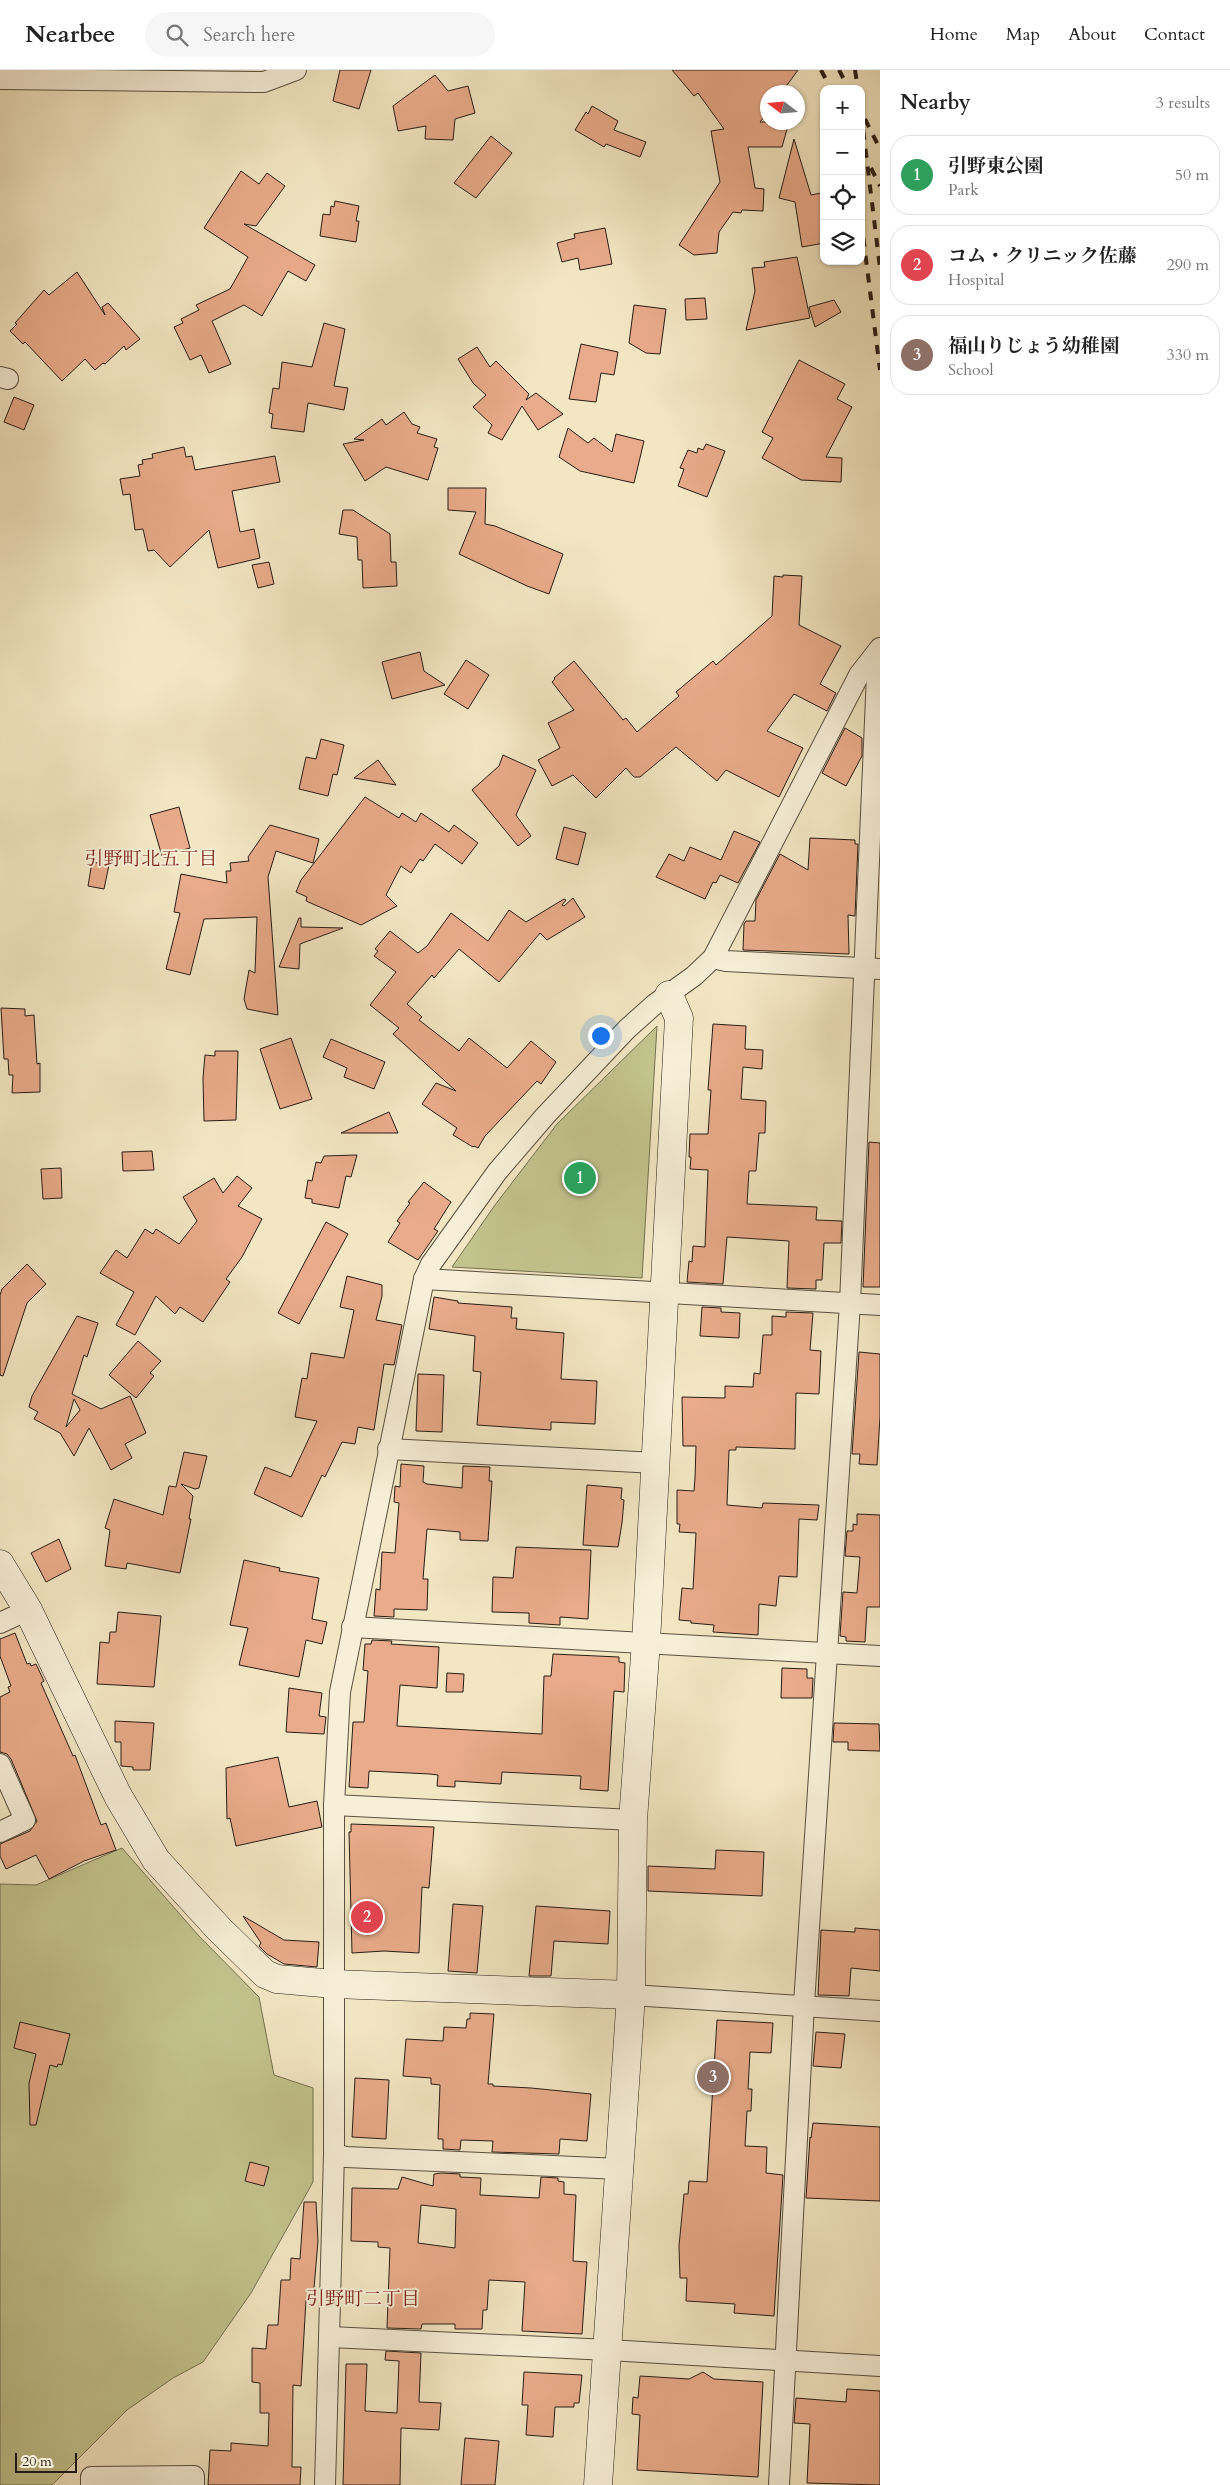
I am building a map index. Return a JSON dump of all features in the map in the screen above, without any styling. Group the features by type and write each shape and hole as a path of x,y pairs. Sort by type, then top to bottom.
{"street":[{"path":"0,79 26,74 264,82 296,70"},
{"path":"325,2485 334,2154 334,1805 340,1692 424,1279 431,1264 497,1172 545,1116 627,1029 713,958 859,675 879,650"},
{"path":"779,2485 804,2004 872,969 879,650"},
{"path":"713,958 726,961 872,969"},
{"path":"598,2485 609,2350 631,1995 633,1820 646,1642 679,1018 668,995"},
{"path":"424,1279 880,1305"},
{"path":"388,1449 656,1463"},
{"path":"0,1564 28,1610 118,1796 156,1860 219,1929 265,1974 276,1979 334,1984 631,1995 804,2004 880,2011"},
{"path":"0,1623 28,1610"},
{"path":"352,1627 880,1656"},
{"path":"0,1764 25,1820 0,1832"},
{"path":"334,1805 633,1820"},
{"path":"334,2154 346,2157 620,2169"},
{"path":"330,2337 609,2350 880,2366"},
{"path":"91,2485 91,2477 194,2476 194,2485"}],"green space":[{"path":"657,1026 642,1278 452,1267 495,1205 557,1124"},
{"path":"122,1848 198,1935 259,1997 274,2075 313,2088 313,2182 251,2293 203,2362 173,2378 127,2410 52,2485 0,2485 0,1884 36,1885"}],"building":[{"path":"340,70 371,70 359,109 333,101"},
{"path":"672,70 798,70 787,85 760,85 760,130 787,130 782,147 748,147 755,188 764,189 763,211 742,210 741,213 733,212 719,232 717,253 694,255 679,245 720,182 711,131 724,129 698,93 694,96"},
{"path":"435,75 448,91 468,86 475,113 455,119 453,140 425,139 426,126 398,131 393,106"},
{"path":"592,106 618,121 614,130 646,142 640,157 606,144 604,147 575,130"},
{"path":"491,136 512,153 476,198 454,183"},
{"path":"794,139 811,195 820,193 820,244 802,247 795,202 779,198"},
{"path":"241,171 259,184 267,173 285,186 256,226 244,224 315,265 306,281 288,271 262,316 244,305 212,321 231,364 209,373 201,355 190,360 174,327 183,323 181,319 199,310 196,305 230,289 248,257 204,228"},
{"path":"335,201 359,206 356,221 359,221 356,242 320,236 323,214 330,215 331,206 334,207"},
{"path":"605,228 612,264 580,270 578,258 562,262 557,243 575,238 574,234"},
{"path":"797,257 810,318 746,330 755,291 752,268 765,267 764,262"},
{"path":"77,272 105,315 102,307 108,303 140,339 126,350 124,346 105,364 103,363 95,370 85,359 62,381 25,342 23,344 10,331 44,290 49,295"},
{"path":"705,298 707,319 686,320 685,299"},
{"path":"834,300 841,312 815,327 809,307"},
{"path":"634,305 666,309 660,354 646,353 629,343"},
{"path":"324,323 345,329 334,386 348,388 344,410 308,403 304,432 271,428 273,414 269,413 273,388 279,389 282,362 312,367"},
{"path":"581,344 618,352 614,375 601,373 596,402 569,399"},
{"path":"477,347 490,367 496,361 529,394 526,400 536,393 563,414 538,430 522,406 502,440 488,433 492,425 473,407 486,395 473,383 458,359"},
{"path":"799,360 845,384 837,399 852,407 826,457 842,458 841,482 801,480 762,458 773,438 762,432"},
{"path":"14,397 34,405 24,430 4,422"},
{"path":"404,412 412,424 420,427 417,433 437,439 434,447 438,448 428,480 386,467 365,481 343,444 364,440 354,439 382,419 386,425"},
{"path":"568,428 588,443 594,438 612,452 616,434 644,441 634,483 580,471 559,457"},
{"path":"706,444 725,451 707,497 678,486 684,469 680,468 688,450 697,453 698,448 703,450"},
{"path":"184,447 186,457 192,456 195,470 275,456 280,482 232,491 240,532 254,529 260,558 218,568 209,530 170,567 154,550 148,551 143,529 135,530 130,494 123,495 120,479 140,476 138,465 143,464 142,460 153,458 152,454"},
{"path":"448,488 486,488 485,524 495,526 563,554 549,594 527,586 459,554 476,512 448,510"},
{"path":"343,510 353,510 390,534 391,562 396,562 397,586 363,588 362,560 358,560 357,537 339,534"},
{"path":"269,562 274,584 258,588 252,565"},
{"path":"783,575 802,576 799,625 841,646 820,684 836,693 827,711 794,694 767,731 803,748 779,797 726,770 717,781 676,747 640,777 634,777 626,768 596,798 573,775 552,786 538,760 560,748 548,723 574,710 552,682 554,678 574,661 623,720 626,718 637,732 679,696 676,692 713,661 716,665 772,616 774,576 783,577"},
{"path":"420,652 424,671 445,685 392,699 382,662"},
{"path":"466,660 489,675 468,709 444,694"},
{"path":"845,728 862,738 862,756 846,786 822,773"},
{"path":"321,739 344,745 337,775 333,774 328,796 299,789 306,757 316,759"},
{"path":"503,755 536,770 516,815 531,836 518,846 472,790 499,766"},
{"path":"378,760 396,785 354,778"},
{"path":"365,797 399,818 402,813 416,822 421,813 449,832 454,825 478,843 462,864 435,844 423,861 420,859 411,873 401,866 386,895 397,906 361,925 306,901 307,897 296,892 301,880"},
{"path":"179,807 190,848 162,856 150,815"},
{"path":"270,825 319,839 313,863 276,851 268,877 278,1015 247,1009 244,999 249,970 255,973 257,917 204,919 190,975 166,969 180,913 174,912 181,874 227,883 226,871 231,871 230,863 249,861 248,857"},
{"path":"564,827 586,833 578,865 556,859"},
{"path":"734,831 760,842 738,883 720,875 716,883 713,882 705,899 656,877 669,854 684,861 690,847 721,860"},
{"path":"810,838 855,840 855,844 858,844 855,916 848,915 849,954 743,950 744,924 746,921 755,921 756,900 780,854 808,870"},
{"path":"92,862 109,865 104,889 88,886"},
{"path":"573,898 585,917 547,940 540,933 499,982 459,949 434,978 432,975 407,1004 422,1017 419,1020 459,1051 469,1038 507,1068 531,1041 556,1062 541,1084 537,1081 485,1136 478,1148 473,1147 453,1135 457,1128 422,1104 436,1083 456,1091 393,1034 399,1028 370,1005 396,972 374,956 378,951 375,949 390,931 418,953 427,946 451,913 488,941 509,910 526,922 564,899 566,900 562,905 564,906"},
{"path":"299,918 301,918 301,927 343,928 300,944 299,969 279,967"},
{"path":"1,1008 25,1009 25,1016 34,1015 37,1064 40,1063 40,1092 12,1093 13,1075 9,1075 8,1059 4,1059"},
{"path":"713,1024 746,1026 745,1049 763,1050 762,1069 743,1067 741,1099 766,1101 765,1133 759,1133 756,1171 749,1171 747,1204 817,1207 816,1220 842,1221 841,1243 824,1243 822,1280 816,1280 816,1289 787,1288 789,1241 727,1237 723,1284 687,1282 689,1261 692,1262 693,1246 705,1247 708,1170 690,1169 691,1157 689,1157 690,1134 708,1134 711,1090 708,1090"},
{"path":"291,1038 312,1099 280,1109 260,1049"},
{"path":"331,1039 385,1062 374,1089 344,1077 347,1068 323,1057"},
{"path":"215,1051 238,1051 236,1120 204,1121 203,1078 205,1055 215,1056"},
{"path":"389,1112 398,1133 341,1133"},
{"path":"869,1142 880,1143 880,1287 863,1287"},
{"path":"152,1151 154,1170 123,1171 122,1152"},
{"path":"357,1155 351,1177 346,1176 339,1208 312,1203 312,1199 305,1198 308,1180 312,1181 316,1162 321,1163 324,1156"},
{"path":"61,1168 62,1198 43,1199 41,1169"},
{"path":"237,1176 252,1188 238,1206 262,1219 242,1257 226,1279 230,1282 203,1322 180,1307 175,1314 156,1296 135,1335 116,1325 134,1292 100,1273 116,1250 127,1258 145,1229 153,1234 156,1229 179,1244 197,1221 183,1197 214,1178 223,1193"},
{"path":"424,1182 451,1202 434,1229 438,1231 418,1260 388,1242 400,1223 397,1221 410,1203 408,1202"},
{"path":"326,1222 348,1234 299,1324 278,1313"},
{"path":"27,1264 46,1284 27,1303 3,1376 0,1375 0,1295 2,1289"},
{"path":"347,1276 382,1285 382,1296 376,1320 402,1325 394,1365 384,1364 374,1430 358,1427 355,1444 342,1442 325,1477 322,1475 302,1517 254,1494 265,1467 291,1477 317,1421 295,1417 302,1378 307,1379 311,1353 344,1358 354,1310 340,1307"},
{"path":"434,1297 458,1301 458,1303 512,1307 511,1318 517,1318 516,1329 564,1333 561,1379 597,1381 595,1424 551,1422 551,1430 477,1425 481,1372 473,1371 475,1336 429,1329"},
{"path":"702,1307 721,1308 721,1312 740,1313 739,1338 700,1336"},
{"path":"786,1312 813,1313 810,1350 821,1351 819,1394 796,1393 795,1449 736,1447 736,1450 729,1450 727,1505 762,1508 763,1503 819,1505 817,1520 799,1519 797,1577 779,1576 776,1606 759,1604 758,1635 713,1632 714,1625 679,1620 682,1588 693,1589 696,1533 679,1532 680,1524 677,1524 677,1490 694,1491 695,1478 696,1446 683,1446 682,1397 725,1398 725,1386 753,1387 754,1373 760,1374 763,1335 772,1335 772,1316 786,1317"},
{"path":"77,1316 98,1323 87,1357 84,1355 72,1394 101,1409 130,1396 146,1433 125,1444 132,1458 111,1470 89,1428 74,1456 60,1433 34,1419 38,1412 29,1407 32,1396","holes":["74,1399 80,1410 66,1427"]},
{"path":"138,1341 161,1361 150,1373 154,1376 136,1398 109,1375"},
{"path":"859,1352 880,1354 880,1417 877,1465 859,1464 860,1454 852,1454"},
{"path":"418,1374 444,1375 442,1432 416,1431"},
{"path":"184,1452 207,1456 199,1488 195,1489 181,1484 193,1496 189,1519 191,1519 180,1573 127,1563 126,1569 105,1566 110,1530 105,1528 114,1499 163,1515 169,1486 176,1487"},
{"path":"401,1464 424,1466 423,1482 427,1484 462,1488 463,1466 490,1467 489,1481 492,1481 488,1541 460,1540 460,1532 427,1529 423,1579 428,1579 427,1610 394,1609 394,1617 374,1616 376,1589 380,1590 382,1552 395,1553 399,1503 394,1502 395,1486 400,1487"},
{"path":"587,1485 622,1488 621,1499 624,1500 618,1547 583,1545"},
{"path":"857,1514 880,1515 880,1607 867,1607 865,1642 846,1641 846,1637 840,1636 843,1592 857,1593 860,1557 845,1556 847,1531 853,1531 853,1524 857,1525"},
{"path":"59,1539 71,1569 46,1582 31,1553"},
{"path":"516,1547 591,1550 588,1619 560,1617 560,1625 529,1623 529,1613 492,1612 493,1577 513,1578"},
{"path":"244,1560 280,1568 279,1571 319,1578 312,1619 327,1622 322,1644 306,1640 299,1677 239,1665 248,1628 230,1625"},
{"path":"118,1612 161,1616 154,1687 97,1684 100,1642 109,1643 110,1632 116,1632"},
{"path":"15,1633 27,1664 30,1663 31,1666 36,1664 44,1681 41,1683 73,1756 75,1755 101,1825 106,1823 116,1850 84,1861 49,1879 36,1855 6,1869 0,1856 0,1844 30,1831 37,1821 11,1759 7,1754 0,1752 0,1697 10,1692 8,1687 11,1686 0,1656 0,1639"},
{"path":"372,1640 392,1641 391,1644 439,1647 437,1688 400,1685 397,1726 542,1734 544,1676 551,1676 553,1654 619,1657 619,1662 625,1663 624,1692 614,1691 608,1791 580,1789 581,1776 502,1772 501,1784 455,1781 455,1787 437,1786 438,1775 369,1771 368,1788 349,1787 353,1722 364,1722 368,1671 363,1670 365,1644 371,1644"},
{"path":"782,1668 807,1669 807,1678 813,1678 812,1698 781,1698"},
{"path":"447,1673 464,1674 463,1692 446,1692"},
{"path":"289,1688 322,1693 319,1716 326,1717 324,1734 286,1732"},
{"path":"115,1721 154,1723 150,1770 133,1770 133,1767 121,1766 121,1742 115,1742"},
{"path":"834,1723 879,1724 880,1751 848,1750 848,1742 833,1742"},
{"path":"278,1757 289,1807 317,1801 322,1827 236,1846 230,1818 227,1819 226,1768"},
{"path":"351,1824 434,1827 429,1888 422,1887 419,1953 384,1951 352,1953 349,1832 351,1832"},
{"path":"716,1850 764,1852 762,1896 648,1891 648,1866 715,1869"},
{"path":"453,1904 483,1906 477,1973 448,1971"},
{"path":"536,1906 610,1911 608,1944 554,1941 551,1976 529,1976"},
{"path":"243,1916 284,1940 319,1942 317,1967 284,1964 267,1954 259,1946 261,1943"},
{"path":"855,1928 880,1930 880,1971 851,1968 849,1996 818,1995 821,1930 855,1932"},
{"path":"470,2013 494,2014 488,2084 493,2084 493,2086 591,2094 587,2141 560,2139 559,2154 492,2152 493,2141 461,2140 460,2150 443,2149 443,2139 438,2139 440,2085 431,2084 431,2078 403,2076 406,2039 443,2041 444,2027 466,2028 467,2019 470,2019"},
{"path":"717,2020 773,2023 771,2053 750,2052 748,2089 752,2089 751,2111 747,2111 745,2146 767,2147 766,2173 783,2175 774,2316 734,2313 735,2304 686,2301 687,2278 680,2278 679,2246 684,2194 688,2194 689,2181 707,2182"},
{"path":"20,2022 70,2034 62,2065 58,2064 57,2067 50,2065 36,2125 30,2125 29,2083 36,2054 14,2048"},
{"path":"816,2032 845,2034 841,2068 813,2066"},
{"path":"355,2078 389,2080 386,2139 352,2137"},
{"path":"813,2123 880,2127 880,2201 806,2198 810,2137"},
{"path":"250,2162 269,2167 264,2186 245,2181"},
{"path":"434,2174 460,2174 460,2177 481,2178 480,2195 539,2198 541,2177 558,2178 558,2181 564,2182 564,2194 576,2195 573,2261 587,2262 582,2334 522,2331 525,2282 489,2280 487,2310 483,2310 482,2329 455,2329 455,2324 422,2324 421,2329 387,2328 390,2248 378,2247 378,2242 351,2241 352,2188 398,2189 402,2177 433,2186","holes":["421,2205 456,2209 455,2248 418,2243"]},
{"path":"304,2202 316,2202 318,2241 313,2300 306,2300 301,2386 293,2385 292,2467 301,2467 300,2485 208,2485 210,2450 231,2451 231,2443 268,2446 269,2413 260,2413 260,2383 252,2382 252,2348 266,2349 268,2325 278,2325 281,2280 290,2280 291,2258 300,2259"},
{"path":"386,2351 421,2353 419,2402 441,2403 439,2430 401,2428 400,2485 343,2485 346,2364 367,2364 365,2411 397,2413 399,2361 385,2360"},
{"path":"524,2372 582,2375 579,2403 574,2403 574,2407 555,2407 553,2437 526,2435 528,2405 522,2405"},
{"path":"703,2372 714,2379 763,2382 758,2477 637,2470 640,2415 632,2414 633,2397 638,2398 640,2376 689,2379"},
{"path":"847,2389 880,2391 880,2485 807,2483 810,2424 794,2423 796,2398 846,2402"},
{"path":"465,2438 499,2441 495,2485 461,2485"}],"railway":[{"path":"821,70 829,85"},
{"path":"839,70 847,85"},
{"path":"855,70 857,85"},
{"path":"865,119 880,149"},
{"path":"863,130 880,268"},
{"path":"871,168 880,186"},
{"path":"865,252 880,370"}],"place":[{"name":"引野東公園","path":"580,1178"},
{"name":"コム・クリニック佐藤","path":"367,1917"},
{"name":"福山りじょう幼稚園","path":"713,2077"}],"district":[{"name":"引野町北五丁目","path":"151,858"},
{"name":"引野町二丁目","path":"363,2298"}]}
